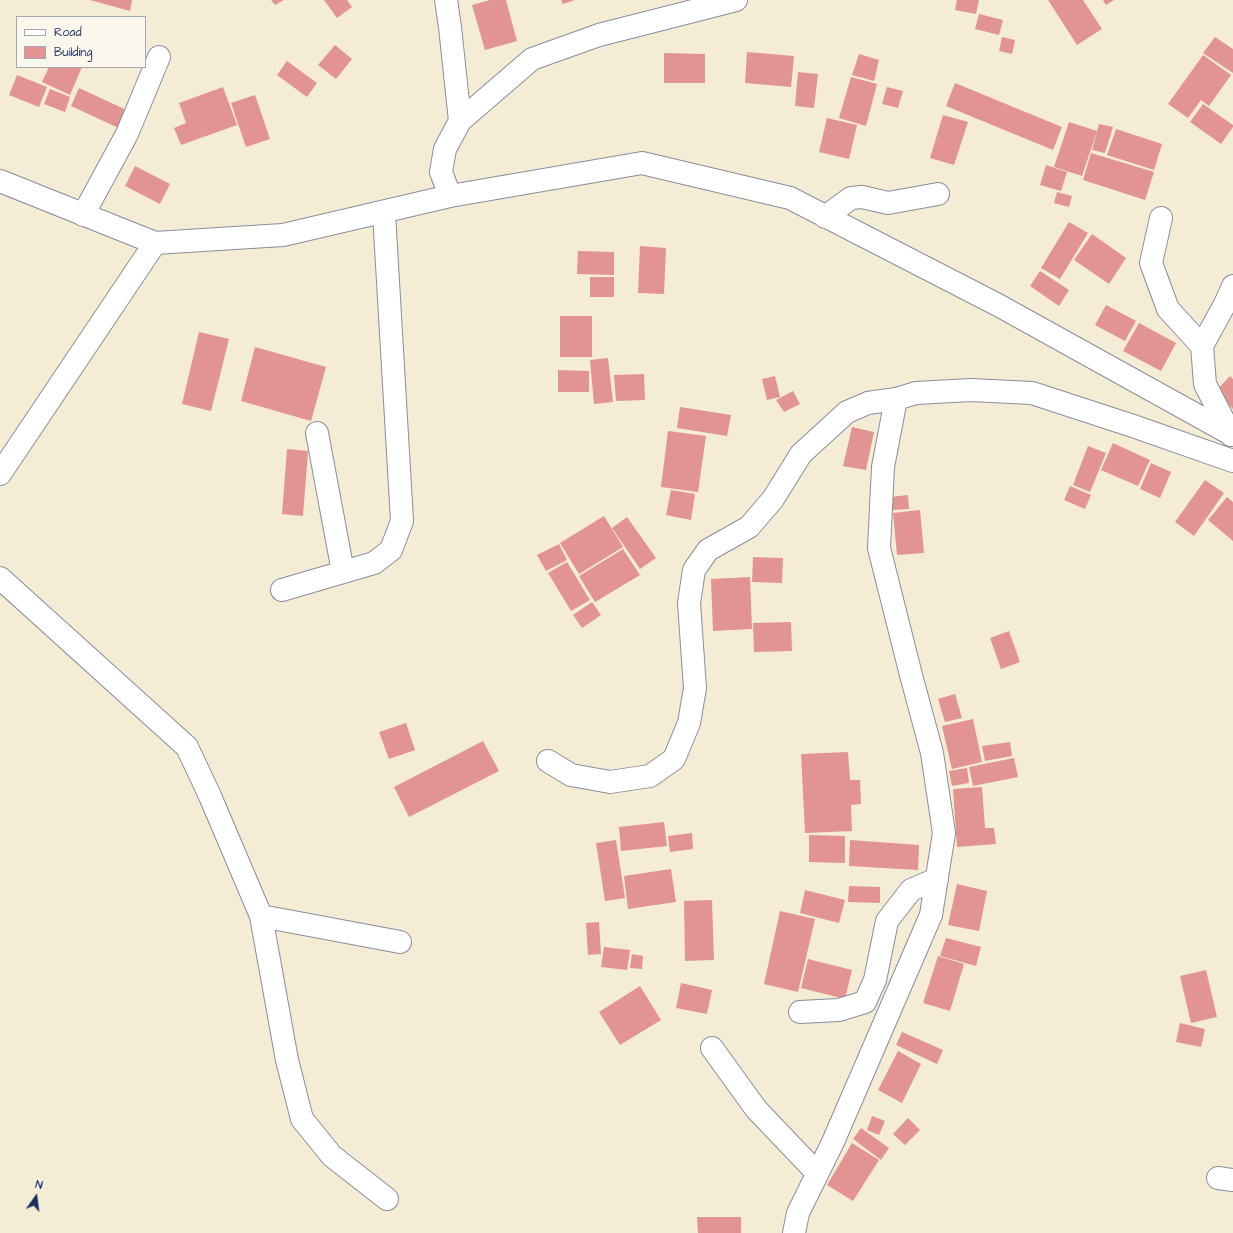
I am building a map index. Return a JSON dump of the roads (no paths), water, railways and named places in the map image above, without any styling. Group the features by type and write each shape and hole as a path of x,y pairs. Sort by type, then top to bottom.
{"street":[{"path":"446,0 460,121"},
{"path":"450,196 441,172 445,149 460,121 532,59 671,9 736,0"},
{"path":"83,214 127,134 159,57"},
{"path":"0,182 155,243 283,235 384,213 450,196 642,163 790,198 998,304 1231,435"},
{"path":"825,217 851,198 862,197 888,203 938,194"},
{"path":"282,590 374,563 391,550 402,521 384,213"},
{"path":"1161,218 1151,263 1168,309 1202,346"},
{"path":"0,474 155,243"},
{"path":"1231,435 1205,384 1202,346 1233,286"},
{"path":"548,761 571,775 610,782 650,776 674,759 689,723 695,688 689,603 694,570 708,550 750,528 773,499 801,454 847,412 868,403 896,399 916,393 971,390 1032,393 1233,461"},
{"path":"794,1233 798,1214 833,1142 931,915 944,833 932,752 910,675 879,548 883,467 896,399"},
{"path":"317,433 343,572"},
{"path":"0,578 187,747 210,796 261,916 287,1060 302,1119 332,1156 387,1199"},
{"path":"800,1012 839,1010 865,1002 875,980 887,921 911,890 937,879"},
{"path":"261,916 400,942"},
{"path":"712,1048 756,1109 817,1173"}]}
